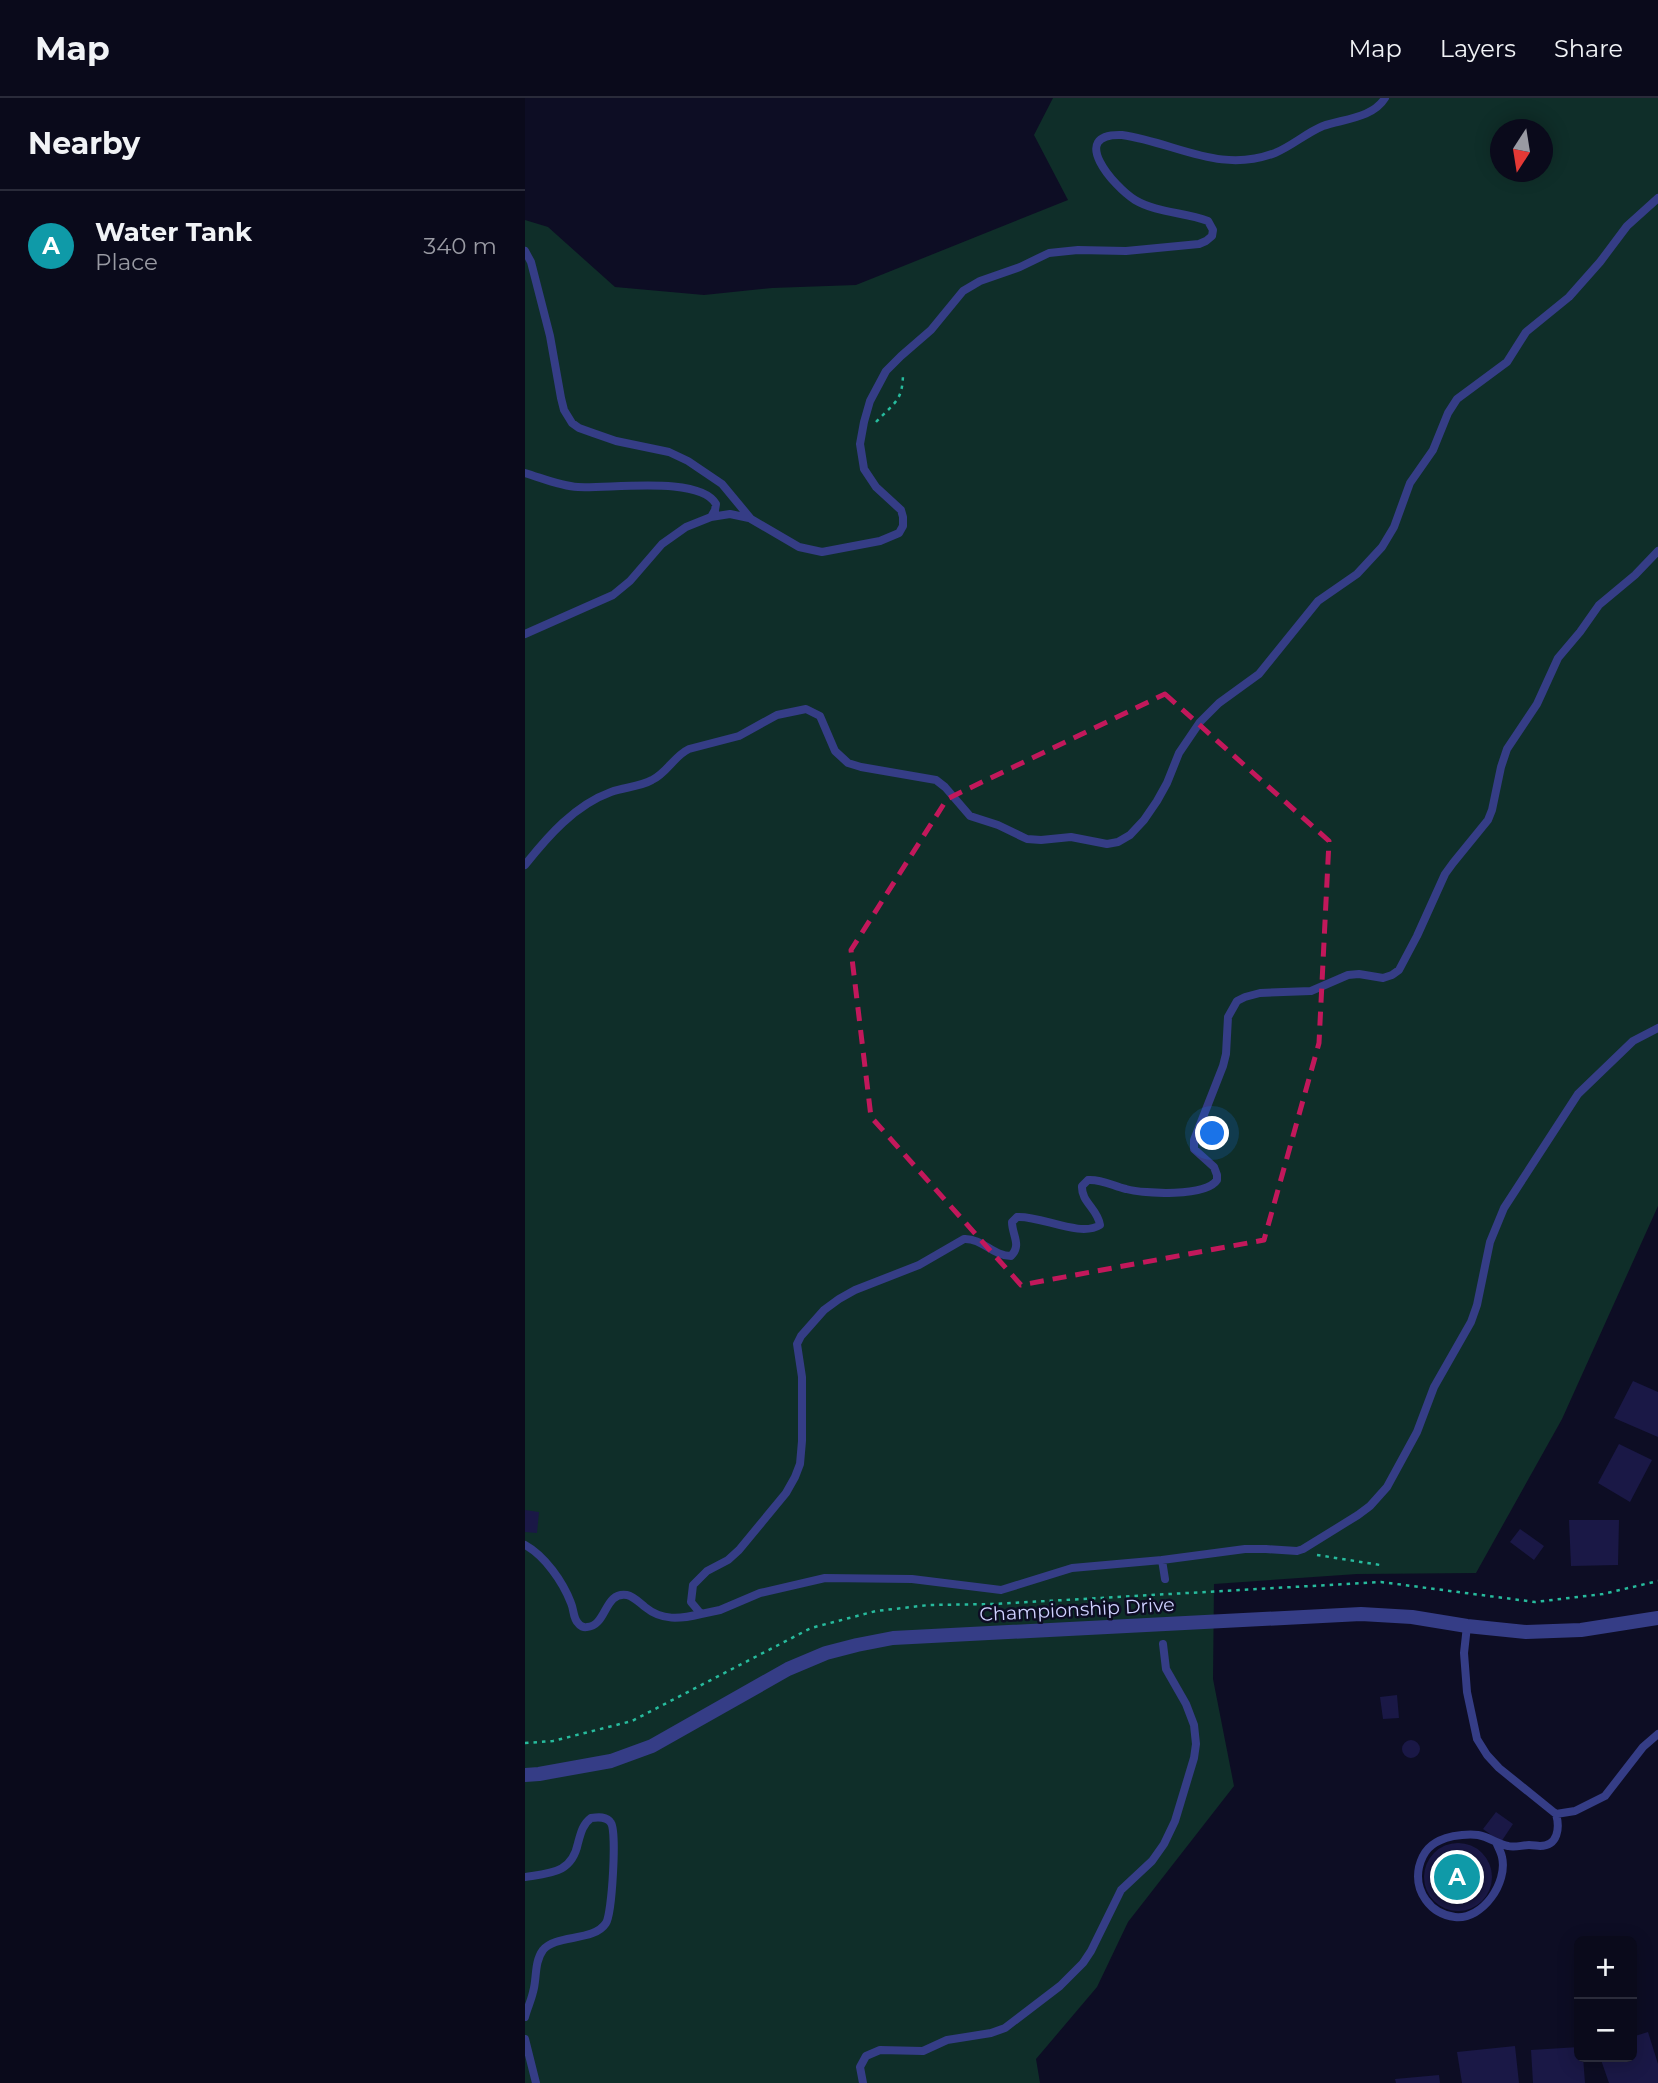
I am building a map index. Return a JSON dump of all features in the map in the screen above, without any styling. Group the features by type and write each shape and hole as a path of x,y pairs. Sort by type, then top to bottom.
{"street":[{"name":"Championship Drive","path":"525,1775 611,1761 652,1746 787,1669 826,1653 893,1638 1361,1614 1412,1617 1526,1632 1581,1630 1658,1618"}],"lane":[{"path":"525,634 613,595 630,581 662,544 686,527 711,517 730,514 751,519 799,547 816,552 873,543 899,533 903,526 901,510 866,473 861,454 866,416 877,386 886,371 926,334 958,297 988,277 1020,267 1049,253 1136,250 1199,244 1210,239 1213,230 1208,221 1148,207 1133,199 1120,187 1101,167 1097,155 1098,144 1106,137 1115,134 1128,135 1214,160 1256,158 1280,151 1319,128 1376,109 1385,98"},
{"path":"525,865 553,832 594,800 610,792 653,780 689,749 739,736 776,715 800,709 811,710 820,716 832,745 838,755 848,763 936,780 974,818 1034,840 1071,837 1107,844 1123,839 1151,810 1167,783 1179,753 1200,722 1219,703 1259,674 1318,601 1357,574 1382,547 1394,527 1410,483 1433,450 1448,413 1457,399 1507,362 1526,332 1569,297 1627,226 1658,198"},
{"path":"525,251 532,265 550,336 561,398 570,420 579,428 616,441 669,452 688,461 722,484 751,519"},
{"path":"525,473 579,487 670,486 695,489 705,493 716,504 711,517"},
{"path":"701,1614 691,1602 693,1585 707,1571 728,1560 739,1550 790,1487 800,1464 802,1377 797,1344 824,1310 855,1290 919,1265 964,1239 972,1239 999,1254 1011,1256 1017,1245 1011,1222 1017,1217 1079,1229 1097,1228 1100,1226 1099,1218 1082,1195 1082,1186 1088,1180 1143,1191 1194,1191 1212,1186 1217,1180 1216,1171 1194,1149 1194,1140 1223,1066 1228,1017 1232,1007 1249,995 1311,991 1348,975 1383,978 1399,970 1445,874 1488,820 1507,749 1537,704 1558,658 1599,605 1635,575 1658,551"},
{"path":"525,1545 536,1551 550,1567 571,1602 576,1622 583,1627 597,1622 610,1601 619,1595 630,1596 650,1611 675,1619 720,1610 760,1593 825,1578 912,1579 1001,1590 1072,1568 1245,1549 1303,1549 1370,1506 1387,1487 1417,1432 1434,1387 1471,1322 1490,1242 1504,1208 1578,1094 1633,1041 1658,1028"},
{"path":"1162,1560 1165,1579"},
{"path":"1467,1626 1464,1653 1466,1679 1477,1739 1499,1768 1556,1814 1559,1825 1557,1835 1550,1844 1542,1846 1510,1847 1479,1835 1452,1836 1429,1846 1420,1862 1417,1876 1426,1902 1441,1912 1456,1917 1484,1907 1495,1890 1502,1867 1502,1857 1496,1842"},
{"path":"863,2083 860,2067 864,2059 872,2053 880,2050 923,2051 947,2040 1005,2028 1076,1972 1091,1951 1121,1890 1152,1861 1164,1844 1175,1821 1194,1758 1194,1725 1186,1704 1166,1669 1163,1644"},
{"path":"1556,1814 1574,1811 1605,1796 1643,1747 1658,1734"},
{"path":"525,1877 564,1868 576,1853 583,1826 591,1818 603,1817 611,1822 615,1850 606,1923 588,1934 552,1944 544,1949 537,1966 534,1989 525,2017"},
{"path":"525,2039 536,2083"}],"path":[{"path":"862,436 898,400 903,379 901,356"},
{"path":"1294,1551 1380,1564"}],"highlighted area":[{"path":"1165,694 1329,841 1319,1043 1264,1240 1021,1285 871,1117 851,950 947,799"}],"green space":[{"path":"1053,98 1658,98 1658,1206 1562,1419 1476,1573 1357,1574 1214,1584 1213,1679 1234,1786 1128,1922 1097,1987 1036,2059 1040,2083 525,2083 525,220 548,227 615,287 704,295 772,288 856,285 1068,200 1034,135"}],"building":[{"path":"1633,1381 1658,1392 1658,1437 1614,1418"},
{"path":"1619,1444 1652,1460 1630,1502 1598,1483"},
{"path":"525,1510 539,1512 537,1533 525,1532"},
{"path":"1569,1520 1619,1520 1618,1565 1571,1566"},
{"path":"1520,1529 1544,1546 1534,1560 1510,1542"},
{"path":"1397,1695 1399,1718 1383,1719 1380,1697"},
{"path":"1407,1740 1415,1740 1420,1749 1418,1756 1407,1758 1402,1753 1402,1745"},
{"path":"1496,1812 1513,1824 1501,1842 1483,1829"},
{"path":"1458,1843 1471,1846 1482,1853 1489,1864 1492,1877 1489,1890 1482,1901 1471,1908 1458,1911 1445,1908 1434,1901 1427,1890 1424,1877 1427,1864 1434,1853 1445,1846"},
{"path":"1648,2032 1658,2064 1658,2083 1609,2083 1602,2062 1637,2062 1637,2035"},
{"path":"1515,2046 1519,2083 1462,2083 1457,2052"},
{"path":"1574,2047 1574,2062 1583,2062 1585,2083 1533,2083 1531,2050"},
{"path":"1439,2075 1440,2083 1396,2083 1395,2079"}],"place":[{"name":"Water Tank","path":"1457,1877"}]}
